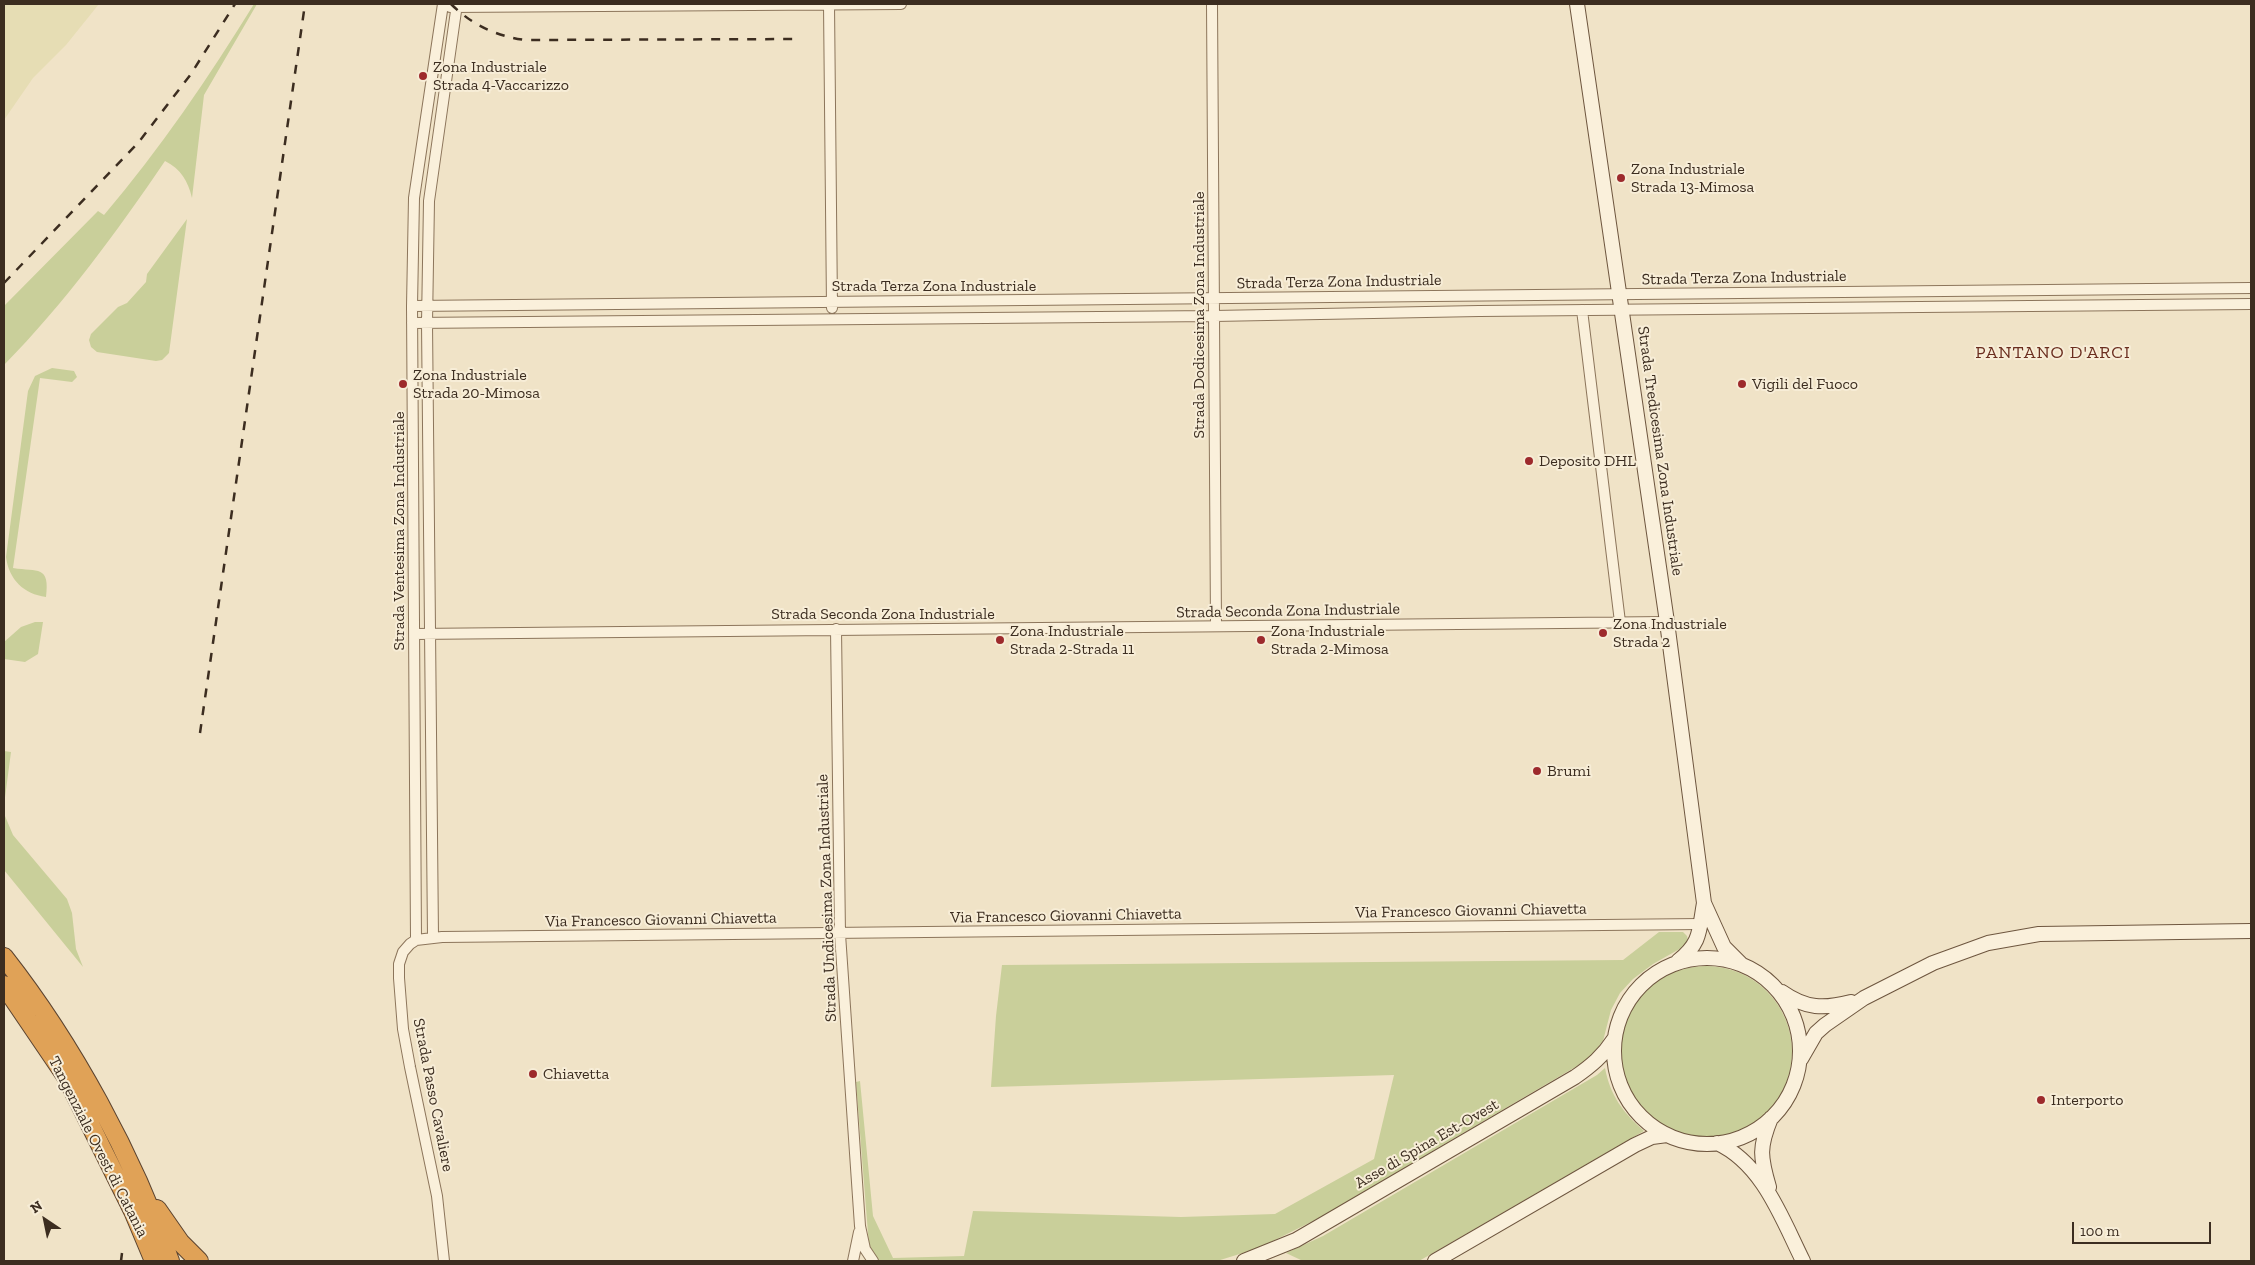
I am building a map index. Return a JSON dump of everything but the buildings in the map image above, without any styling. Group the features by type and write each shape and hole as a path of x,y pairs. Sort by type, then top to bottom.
{"highway":[{"name":"Tangenziale Ovest di Catania","path":"4,957 54,1028 88,1084 127,1161 170,1261"},
{"name":"Tangenziale Ovest di Catania","path":"4,985 67,1078 133,1211 153,1260"},
{"path":"54,1028 85,1066 127,1145 157,1208 180,1242 198,1261"}],"main road":[{"name":"Strada Tredicesima Zona Industriale","path":"1577,4 1667,622 1704,903"},
{"path":"1676,963 1694,946 1704,903"},
{"path":"1704,903 1724,947 1741,964"},
{"path":"1774,1203 1761,1160 1764,1136 1771,1118 1788,1096 1799,1063 1807,1047 1821,1029 1864,998 1933,963 1988,943 2039,934 2251,931"},
{"path":"1771,1118 1746,1135 1717,1143 1695,1143 1667,1135 1642,1118 1625,1095 1615,1068 1614,1038 1620,1017 1634,992 1650,977 1676,963 1690,959 1712,958 1741,964 1760,974 1792,999 1812,1006 1831,1007 1864,998"},
{"path":"1776,988 1789,1006 1795,1020 1799,1041 1799,1063"},
{"name":"Asse di Spina Est-Ovest","path":"1244,1261 1312,1231 1575,1077 1595,1064 1605,1053 1614,1038"},
{"path":"1435,1261 1635,1144 1652,1137 1667,1135"},
{"path":"1717,1143 1738,1156 1756,1175 1774,1203 1803,1261"}],"street":[{"path":"829,4 832,318"},
{"path":"442,5 901,4"},
{"name":"Strada Dodicesima Zona Industriale","path":"1212,4 1216,626"},
{"name":"Strada Ventesima Zona Industriale","path":"416,940 412,323 414,198 442,5"},
{"name":"Strada Ventesima Zona Industriale","path":"433,937 427,393 429,201 456,6"},
{"path":"426,120 441,122"},
{"name":"Strada Terza Zona Industriale","path":"412,306 1214,300 1481,295 2251,288"},
{"path":"1989,291 1989,307"},
{"path":"1480,311 1481,295"},
{"path":"1042,301 1042,317"},
{"path":"781,303 781,318"},
{"name":"Strada Terza Zona Industriale","path":"412,323 2251,304"},
{"path":"472,306 472,322"},
{"path":"560,306 560,321"},
{"path":"1582,310 1620,622"},
{"path":"413,393 427,393"},
{"path":"413,462 428,462"},
{"name":"Strada Seconda Zona Industriale","path":"414,634 1667,622"},
{"name":"Strada Undicesima Zona Industriale","path":"836,629 840,934 860,1226"},
{"name":"Via Francesco Giovanni Chiavetta","path":"416,940 433,937 1700,924"},
{"name":"Strada Passo Cavaliere","path":"416,940 403,952 399,964 402,1021 437,1196 444,1261"},
{"path":"854,1261 860,1226"},
{"path":"860,1226 865,1249 873,1261"}],"shaded area":[{"path":"4,4 99,4 66,45 33,78 4,120"}],"green space":[{"path":"254,4 257,4 204,95 192,198 183,176 165,161 89,267 48,317 4,365 4,306 98,211 104,215 125,190 183,112"},
{"path":"187,219 169,353 162,360 156,361 97,352 91,347 89,340 91,334 118,307 127,303 146,282 147,274"},
{"path":"52,368 74,371 77,377 72,382 40,378 13,568 35,570 44,575 47,587 46,597 31,593 14,579 10,573 6,557 28,391 35,376"},
{"path":"35,622 43,622 38,654 25,662 4,659 4,642 21,627"},
{"path":"4,751 11,752 4,805"},
{"path":"4,805 5,816 13,835 67,899 72,913 76,949 83,967 4,870"},
{"path":"1659,932 1683,932 1687,936 1688,941 1683,947 1653,964 1633,979 1620,993 1611,1010 1603,1041 1589,1059 1317,1219 1259,1248 1217,1261 878,1261 869,1246 856,1082 860,1081 873,1216 893,1258 964,1256 973,1211 1181,1217 1275,1214 1374,1159 1394,1075 991,1087 1002,965 1623,960"},
{"path":"1706,966 1723,968 1739,973 1767,991 1785,1019 1790,1035 1792,1052 1790,1069 1785,1085 1767,1113 1739,1131 1723,1136 1706,1138 1689,1136 1673,1131 1645,1113 1627,1085 1622,1069 1620,1052 1622,1035 1627,1019 1645,991 1673,973 1689,968"},
{"path":"1605,1068 1614,1095 1624,1110 1644,1131 1419,1261 1303,1261 1286,1253 1323,1236 1597,1075"}],"railway":[{"path":"4,283 138,143 191,74 235,4"},
{"path":"200,733 305,4"},
{"path":"451,4 476,24 504,36 525,40 800,39"},
{"path":"121,1261 122,1253"}],"place":[{"name":"Zona Industriale Strada 4-Vaccarizzo","path":"423,76"},
{"name":"Zona Industriale Strada 13-Mimosa","path":"1621,178"},
{"name":"Zona Industriale Strada 20-Mimosa","path":"403,384"},
{"name":"Vigili del Fuoco","path":"1742,384"},
{"name":"Deposito DHL","path":"1529,461"},
{"name":"Zona Industriale Strada 2","path":"1603,633"},
{"name":"Zona Industriale Strada 2-Strada 11","path":"1000,640"},
{"name":"Zona Industriale Strada 2-Mimosa","path":"1261,640"},
{"name":"Brumi","path":"1537,771"},
{"name":"Chiavetta","path":"533,1074"},
{"name":"Interporto","path":"2041,1100"}],"district":[{"name":"PANTANO D'ARCI","path":"2053,353"}]}
